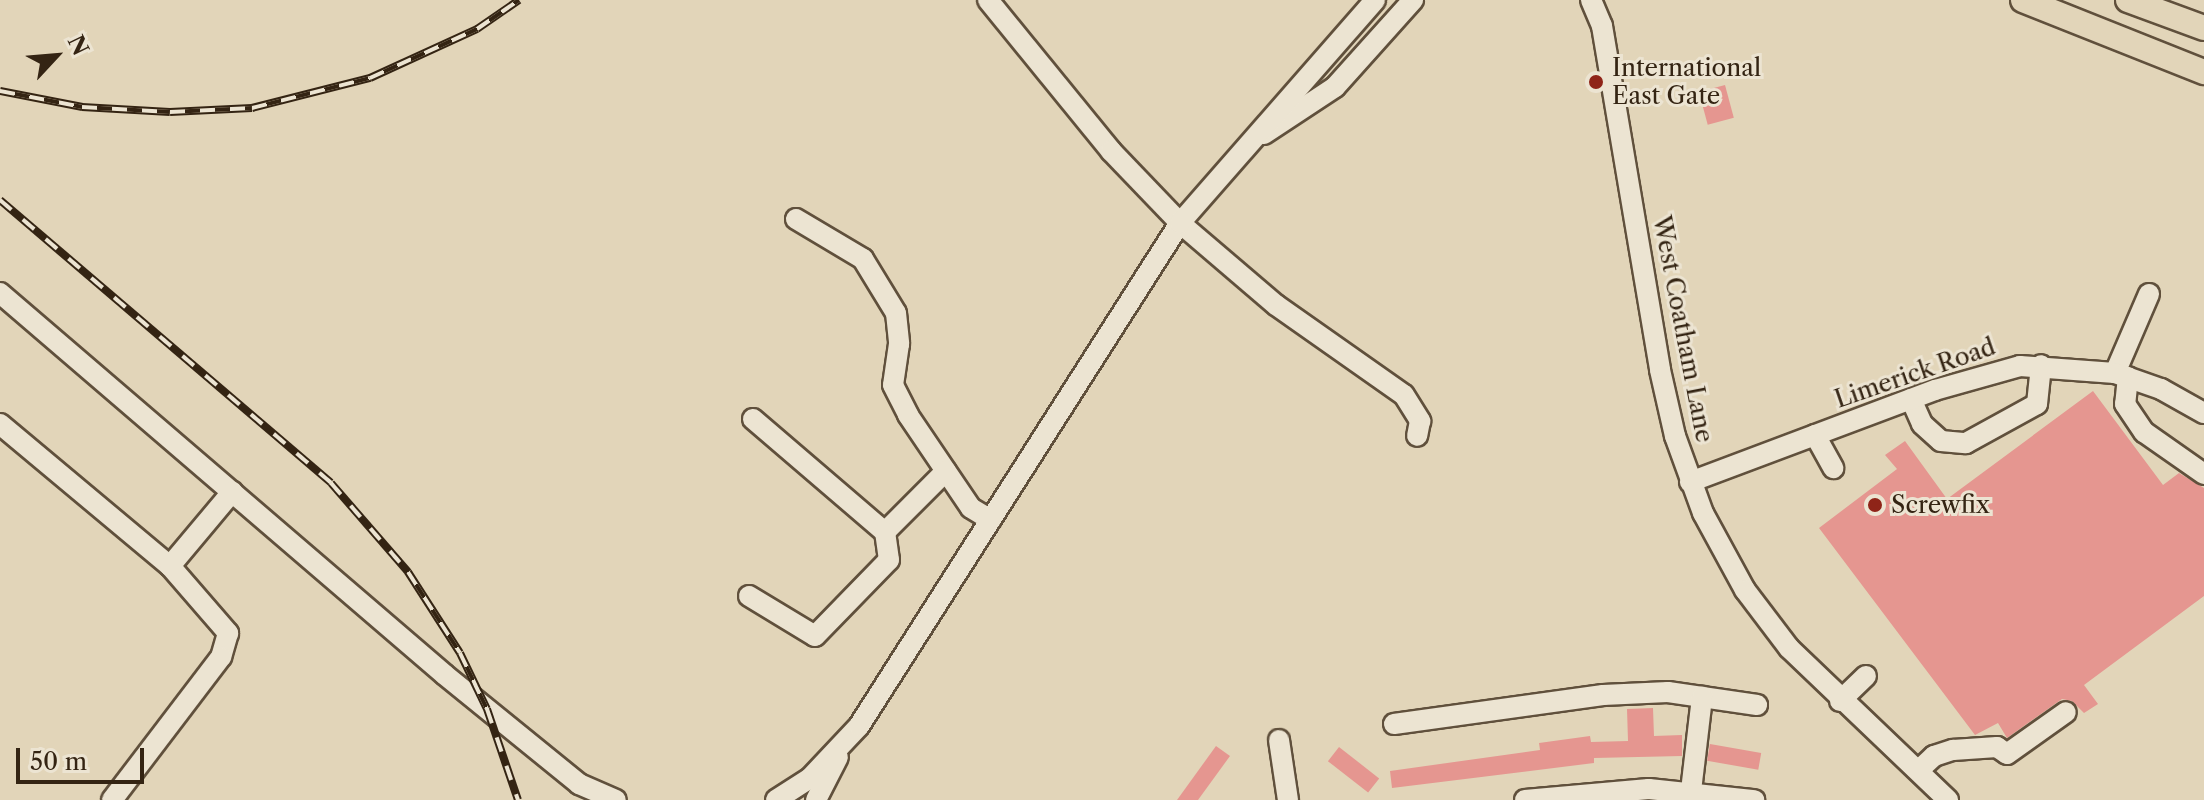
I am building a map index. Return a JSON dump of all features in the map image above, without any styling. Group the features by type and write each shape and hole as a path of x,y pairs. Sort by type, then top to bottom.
{"main road":[{"path":"2023,0 2204,72"},
{"path":"2128,0 2204,28"}],"street":[{"path":"988,0 1111,151 1180,223 1276,305 1404,395 1420,421 1417,436"},
{"path":"816,800 841,749 1180,223 1375,0"},
{"path":"1248,145 1335,87 1413,0"},
{"name":"West Coatham Lane","path":"1598,4 1660,370 1690,482 1745,590 1789,648 1840,701 1919,770 1948,800"},
{"path":"796,219 863,259 896,313 899,344 893,385 971,508 991,520"},
{"path":"0,293 579,784 616,800"},
{"path":"2149,294 2121,375 2125,404 2144,432 2204,474"},
{"path":"1911,399 1922,424 1941,441 1966,443 2037,404 2041,365"},
{"name":"Limerick Road","path":"1690,482 1993,371 2041,365 2121,375 2204,413"},
{"path":"749,596 815,636 889,560 885,532 753,419"},
{"path":"0,424 170,566 228,633 221,657 112,800"},
{"path":"1815,435 1833,468"},
{"path":"885,532 946,471"},
{"path":"170,566 232,492"},
{"path":"1840,701 1866,676"},
{"path":"1394,724 1603,695 1702,697 1757,705"},
{"path":"1691,791 1702,697"},
{"path":"1919,770 1953,750 1997,747 2007,754 2066,712"},
{"path":"1279,740 1288,800"},
{"path":"776,800 841,749"},
{"path":"1525,800 1623,790 1691,791 1754,800"}],"building":[{"path":"1725,85 1734,118 1708,125 1699,92"},
{"path":"2093,391 2163,485 2179,473 2204,488 2204,596 2084,685 2098,704 2084,713 2072,701 2062,699 2007,738 1998,723 1975,735 1819,528 1897,469 1885,455 1905,441 1947,499"},
{"path":"1653,708 1654,736 1682,735 1682,756 1594,758 1594,763 1392,788 1390,771 1540,750 1539,743 1590,736 1591,742 1628,741 1627,709"},
{"path":"1710,744 1761,753 1758,770 1707,761"},
{"path":"1216,746 1230,756 1198,800 1177,800"},
{"path":"1339,747 1379,778 1368,793 1328,761"}],"railway":[{"path":"0,91 82,107 170,112 252,108 370,78 477,29 519,0"},
{"path":"0,200 331,483 408,572 460,653 487,709 518,800"}],"place":[{"name":"International East Gate","path":"1596,82"},
{"name":"Screwfix","path":"1875,505"}]}
